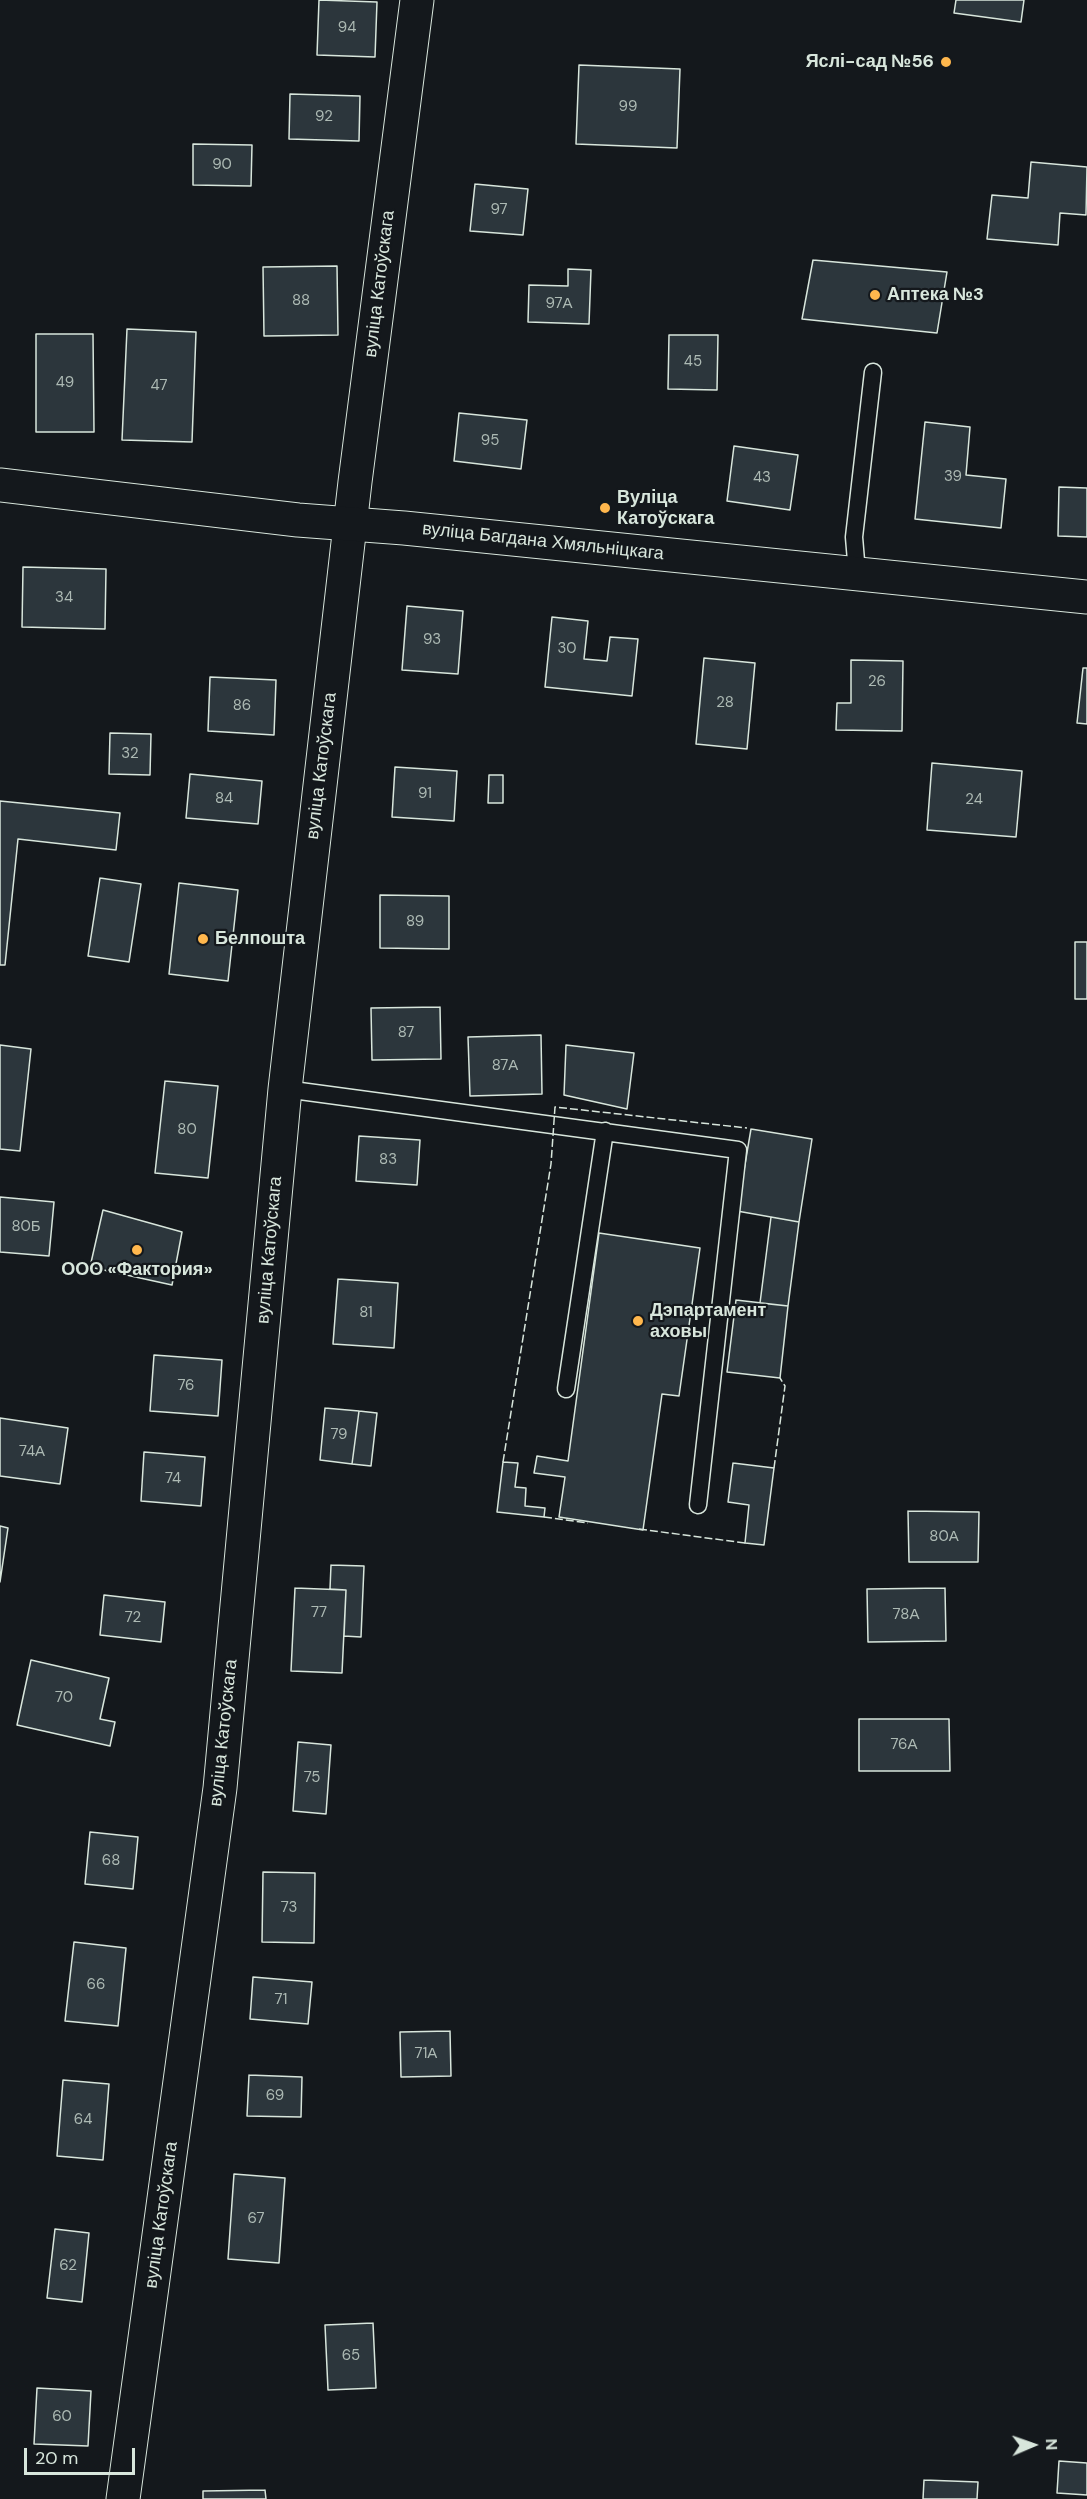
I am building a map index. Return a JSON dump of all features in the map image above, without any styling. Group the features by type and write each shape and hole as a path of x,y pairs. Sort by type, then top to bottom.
{"street":[{"name":"вуліца Катоўскага","path":"123,2499 220,1788 285,1089 351,524 417,0"},
{"name":"вуліца Багдана Хмяльніцкага","path":"0,485 298,520 1087,597"}],"lane":[{"path":"857,573 854,537 873,372"},
{"path":"285,1089 738,1150 698,1505"},
{"path":"566,1389 605,1131"}],"building":[{"path":"319,0 377,2 375,57 317,55"},
{"path":"956,0 1024,0 1021,22 954,13"},
{"path":"579,65 680,69 677,148 576,144"},
{"path":"290,94 360,96 359,141 289,139"},
{"path":"193,144 252,145 251,186 193,185"},
{"path":"1031,162 1087,167 1086,215 1060,213 1058,245 987,239 992,195 1028,198"},
{"path":"475,184 528,189 523,235 470,231"},
{"name":"Аптека №3","path":"813,260 947,272 937,333 802,319"},
{"path":"337,266 338,335 264,336 263,267"},
{"path":"568,269 591,270 589,324 528,322 529,285 568,286"},
{"path":"127,329 196,332 192,442 122,440"},
{"path":"36,334 93,334 94,432 36,432"},
{"path":"669,335 718,335 717,390 668,389"},
{"path":"459,413 527,420 521,469 454,461"},
{"path":"925,422 970,427 966,475 1006,479 1001,528 915,519"},
{"path":"734,446 798,455 790,510 727,501"},
{"path":"1059,487 1087,488 1087,537 1058,536"},
{"path":"23,567 106,569 105,629 22,627"},
{"path":"407,606 463,611 458,674 402,670"},
{"path":"552,617 588,621 584,659 607,661 610,637 638,639 632,696 545,687"},
{"path":"704,658 755,663 747,749 696,744"},
{"path":"851,660 903,661 902,731 836,730 837,703 851,703"},
{"path":"1083,668 1087,668 1087,724 1077,723"},
{"path":"210,677 276,680 274,735 208,731"},
{"path":"110,733 151,734 150,775 109,774"},
{"path":"932,763 1022,771 1016,837 927,830"},
{"path":"395,767 457,771 454,821 392,817"},
{"path":"190,774 262,781 258,824 186,818"},
{"path":"489,775 503,775 503,803 488,803"},
{"path":"0,801 120,813 116,850 18,839 5,965 0,965"},
{"path":"100,878 141,884 129,962 88,956"},
{"name":"Белпошта","path":"179,883 238,890 228,981 169,974"},
{"path":"380,895 449,896 449,949 380,948"},
{"path":"1075,942 1087,942 1087,999 1075,999"},
{"path":"440,1007 441,1059 372,1060 371,1008"},
{"path":"541,1035 542,1094 470,1096 468,1037"},
{"path":"0,1045 31,1049 20,1151 0,1149"},
{"path":"566,1045 634,1053 627,1109 564,1095"},
{"path":"165,1081 218,1086 208,1178 155,1173"},
{"path":"751,1129 812,1139 799,1222 737,1211"},
{"path":"359,1136 420,1140 417,1185 356,1181"},
{"path":"0,1197 54,1202 49,1256 0,1252"},
{"name":"ООО «Фактория»","path":"103,1210 182,1232 172,1285 90,1267"},
{"path":"771,1217 799,1222 788,1306 760,1303"},
{"name":"Дэпартамент аховы","path":"599,1233 700,1248 679,1396 662,1394 643,1530 559,1517 565,1477 534,1473 537,1456 568,1461"},
{"path":"338,1279 398,1283 394,1348 333,1344"},
{"path":"736,1300 788,1306 780,1378 727,1372"},
{"path":"154,1355 222,1360 218,1416 150,1411"},
{"path":"325,1408 359,1411 352,1464 320,1460"},
{"path":"359,1411 377,1413 371,1466 352,1464"},
{"path":"0,1418 68,1428 60,1484 0,1476"},
{"path":"144,1452 205,1457 201,1506 141,1501"},
{"path":"503,1462 518,1463 515,1487 526,1488 525,1506 545,1508 544,1517 497,1512"},
{"path":"733,1463 774,1468 764,1545 745,1543 749,1505 728,1502"},
{"path":"908,1511 979,1512 978,1562 909,1562"},
{"path":"0,1526 8,1528 0,1582"},
{"path":"331,1565 364,1566 361,1637 344,1636 346,1590 330,1589"},
{"path":"295,1588 346,1590 342,1673 291,1671"},
{"path":"945,1588 946,1641 868,1642 867,1589"},
{"path":"104,1595 165,1602 161,1642 100,1635"},
{"path":"31,1660 109,1678 100,1719 115,1722 110,1746 17,1725"},
{"path":"859,1719 949,1719 950,1771 859,1771"},
{"path":"298,1742 331,1745 326,1814 293,1811"},
{"path":"90,1832 138,1837 133,1889 85,1884"},
{"path":"263,1872 315,1873 314,1943 262,1942"},
{"path":"74,1942 126,1948 118,2026 65,2021"},
{"path":"253,1977 312,1982 308,2024 250,2019"},
{"path":"450,2031 451,2076 401,2077 400,2032"},
{"path":"249,2075 302,2077 301,2117 247,2116"},
{"path":"63,2080 109,2084 103,2160 57,2156"},
{"path":"234,2174 285,2178 279,2263 228,2259"},
{"path":"55,2229 89,2233 82,2302 47,2298"},
{"path":"373,2323 376,2388 328,2390 325,2325"},
{"path":"37,2388 91,2391 88,2446 34,2444"},
{"path":"1059,2461 1087,2463 1087,2495 1057,2493"},
{"path":"924,2480 978,2482 977,2499 923,2499"},
{"path":"265,2490 266,2499 203,2499 203,2491"}],"fence":[{"path":"503,1462 551,1164 555,1107 747,1128"},
{"path":"774,1468 785,1386 780,1378"},
{"path":"544,1517 588,1523"},
{"path":"639,1529 745,1543"}],"place":[{"name":"Яслі-сад №56","path":"946,62"},
{"name":"Аптека №3","path":"875,295"},
{"name":"Вуліца Катоўскага","path":"605,508"},
{"name":"Белпошта","path":"203,939"},
{"name":"ООО «Фактория»","path":"137,1250"},
{"name":"Дэпартамент аховы","path":"638,1321"}]}
